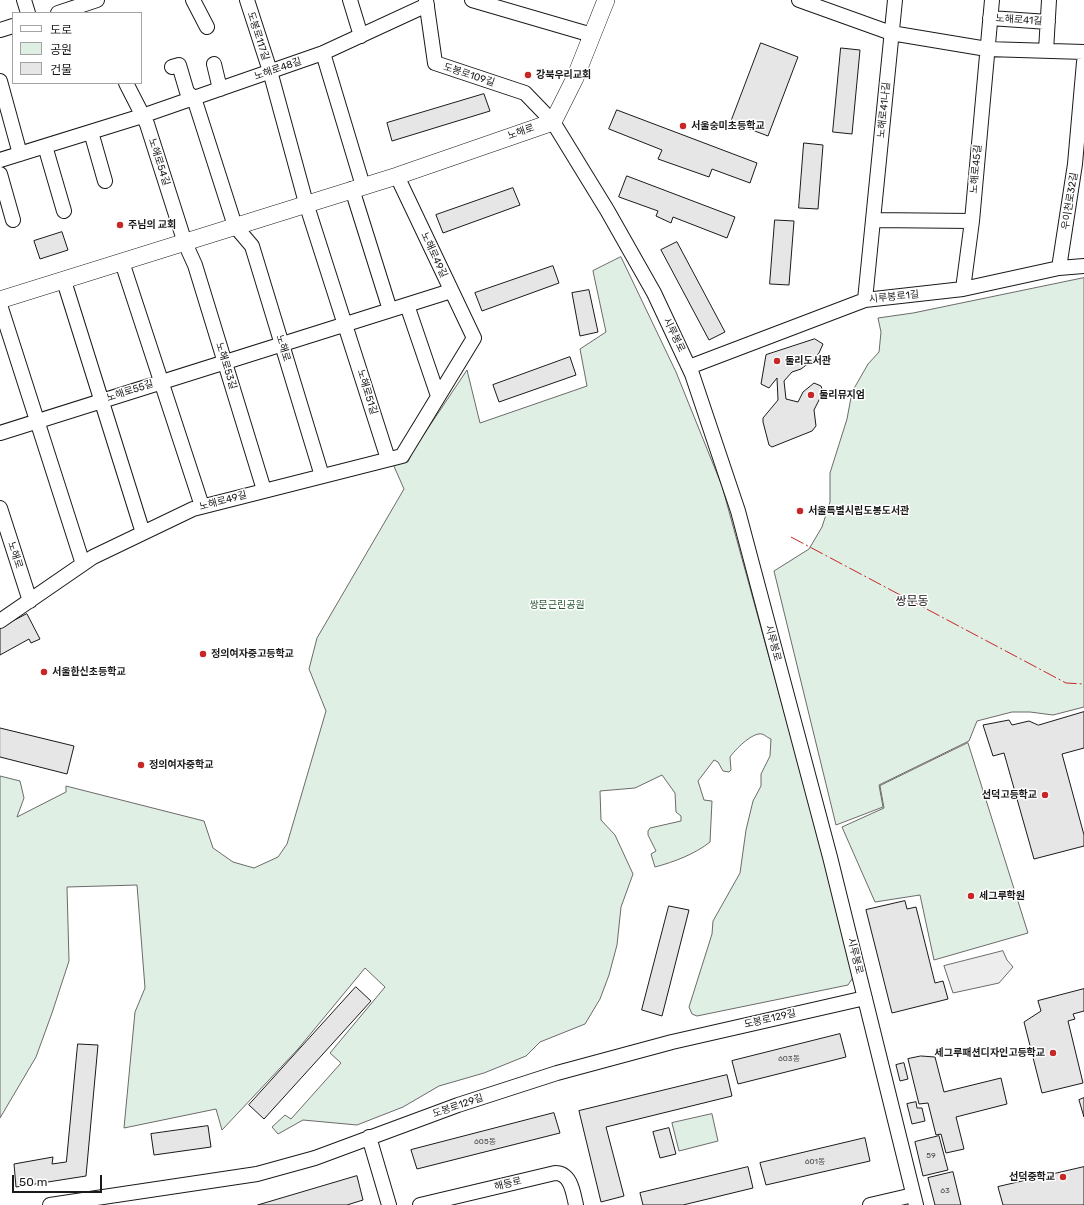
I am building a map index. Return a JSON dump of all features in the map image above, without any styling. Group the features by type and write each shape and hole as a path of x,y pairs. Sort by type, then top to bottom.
{"main road":[{"path":"553,122 575,78 606,0"},
{"name":"노해로","path":"0,300 185,243 306,203 397,176 553,122"}],"street":[{"path":"24,0 28,12"},
{"path":"193,0 207,27"},
{"name":"도봉로117길","path":"246,0 270,72"},
{"path":"350,0 361,36"},
{"path":"472,0 592,36"},
{"path":"799,0 891,33 987,49 1084,52"},
{"name":"노해로41나길","path":"865,300 895,0"},
{"name":"노해로45길","path":"963,290 972,221 992,0"},
{"name":"노해로41길","path":"1046,51 1049,0"},
{"name":"노해로48길","path":"0,160 142,116 323,53 361,36 427,2"},
{"name":"도봉로109길","path":"427,2 436,64 525,93 553,122"},
{"path":"62,12 92,4"},
{"name":"노해로41길","path":"990,18 1048,22"},
{"path":"0,30 12,26"},
{"path":"323,53 390,310"},
{"name":"우이천로32길","path":"1059,268 1075,164 1084,62"},
{"path":"214,64 220,89"},
{"path":"172,67 179,65 187,92 194,98"},
{"path":"270,72 306,203"},
{"path":"0,81 20,154"},
{"name":"노해로54길","path":"126,84 147,124 185,243"},
{"name":"노해로","path":"194,98 235,226 252,246 322,476"},
{"name":"시루봉로","path":"553,122 607,210 654,294 689,367 738,511 830,857 914,1200 870,1205"},
{"path":"91,132 105,181"},
{"path":"45,146 64,211"},
{"path":"0,174 13,220"},
{"name":"노해로49길","path":"0,620 93,557 193,508 402,456 474,338 397,176"},
{"name":"노해로51길","path":"306,203 388,459"},
{"path":"873,220 972,221"},
{"name":"노해로53길","path":"185,243 194,265 264,490"},
{"path":"122,262 202,506"},
{"name":"시루봉로1길","path":"689,367 865,300 963,290 1059,268 1084,266"},
{"path":"64,280 100,400 143,533"},
{"path":"224,362 452,291"},
{"path":"0,305 83,564"},
{"path":"407,305 438,396"},
{"name":"노해로55길","path":"0,432 224,362"},
{"name":"노해로","path":"0,508 30,601"},
{"name":"도봉로129길","path":"58,1204 257,1174 315,1158 458,1105 557,1073 672,1042 865,998"},
{"path":"369,1138 389,1205"},
{"name":"해등로","path":"420,1205 555,1173 562,1174 567,1178 576,1205"}],"green space":[{"name":"쌍문근린공원","path":"621,257 676,372 722,486 856,973 848,985 697,1016 692,1014 689,1007 712,934 713,921 740,873 746,830 753,801 761,786 761,774 770,756 771,739 762,734 758,734 744,742 730,757 731,770 729,772 723,771 718,762 714,760 698,781 704,800 712,801 710,842 691,854 677,860 655,867 651,854 656,851 648,835 650,828 681,821 681,816 676,812 675,793 662,775 635,788 600,791 601,820 615,835 633,874 621,907 617,945 609,975 600,999 585,1024 540,1042 526,1056 484,1073 439,1086 403,1107 357,1125 303,1120 278,1134 272,1127 285,1115 291,1119 341,1063 330,1053 385,987 365,968 298,1049 222,1130 216,1109 124,1128 135,1012 145,988 137,885 67,887 69,961 36,1057 0,1118 0,776 20,781 24,798 17,817 66,792 66,786 204,821 213,848 233,862 254,868 278,857 287,844 326,711 309,669 317,638 404,489 393,464 408,462 412,452 467,370 480,423 587,386 580,349 606,332 593,271"},
{"path":"1084,278 1084,707 1053,715 1030,712 1012,712 977,721 969,741 879,785 883,807 836,825 774,571 809,549 822,527 830,502 830,473 847,419 852,392 868,364 879,352 881,332 878,318 913,313"},
{"path":"968,743 1028,933 934,960 920,895 875,902 842,827 884,808 880,786"},
{"path":"712,1114 718,1141 679,1151 672,1123"}],"shaded area":[{"path":"1003,951 1007,960 1013,967 999,983 953,993 944,966"}],"building":[{"path":"761,43 798,57 768,136 731,122"},
{"path":"841,48 860,50 852,134 833,132"},
{"path":"484,94 490,111 392,141 387,123"},
{"path":"617,110 757,163 750,183 712,169 709,177 658,159 662,150 609,129"},
{"path":"804,143 823,145 818,209 799,208"},
{"path":"627,176 735,217 727,238 673,217 671,223 656,216 658,211 619,197"},
{"path":"513,188 520,205 443,233 436,215"},
{"path":"775,220 794,221 789,285 770,284"},
{"path":"62,232 68,250 40,259 34,241"},
{"path":"677,242 725,332 709,340 661,250"},
{"path":"553,266 559,283 482,311 475,293"},
{"path":"589,290 598,332 580,336 572,293"},
{"name":"둘리뮤지엄","path":"815,339 823,344 819,353 801,369 792,372 784,381 786,399 798,402 803,392 814,383 821,386 822,389 820,398 814,410 816,426 812,431 772,447 769,445 763,418 778,400 777,378 769,388 761,384 766,355"},
{"path":"570,357 576,375 499,402 493,385"},
{"path":"27,614 40,639 31,643 29,639 0,655 0,628"},
{"name":"선덕고등학교","path":"1084,712 1084,748 1062,754 1084,835 1084,846 1034,859 1004,753 993,756 983,725 1009,720 1012,725 1029,721 1038,725"},
{"path":"0,728 74,746 67,774 0,757"},
{"path":"905,901 907,909 916,907 935,983 943,981 948,999 892,1013 866,910"},
{"path":"669,906 689,910 662,1016 642,1010"},
{"path":"356,987 371,1001 264,1119 249,1105"},
{"name":"세그루패션디자인고등학교","path":"1084,989 1084,1011 1073,1014 1075,1019 1068,1021 1083,1083 1042,1093 1024,1022 1041,1011 1038,1001"},
{"path":"840,1034 846,1057 738,1084 732,1061"},
{"path":"78,1044 98,1045 86,1176 16,1187 14,1164 53,1157 52,1164 66,1162"},
{"path":"921,1056 935,1057 944,1092 1001,1078 1007,1104 956,1117 964,1149 946,1153 941,1134 936,1135 928,1103 919,1104 908,1059"},
{"path":"904,1063 908,1079 900,1081 896,1065"},
{"path":"727,1075 732,1096 606,1127 624,1196 601,1202 579,1111"},
{"path":"1084,1098 1084,1117 1079,1100"},
{"path":"916,1102 917,1108 922,1108 925,1121 912,1124 907,1104"},
{"path":"554,1113 560,1133 417,1169 411,1150"},
{"path":"208,1126 211,1147 154,1155 151,1134"},
{"path":"669,1128 676,1154 660,1158 653,1132"},
{"path":"939,1136 948,1170 923,1176 915,1142"},
{"path":"865,1138 870,1161 766,1185 760,1163"},
{"path":"748,1167 753,1188 683,1205 643,1205 640,1193"},
{"name":"선덕중학교","path":"1084,1167 1084,1205 1003,1205 998,1187"},
{"path":"953,1172 961,1205 935,1205 928,1178"},
{"path":"357,1176 363,1200 347,1205 258,1205"}],"power":[{"path":"791,537 1066,683 1084,684"}],"place":[{"name":"강북우리교회","path":"528,75"},
{"name":"서울숭미초등학교","path":"683,126"},
{"name":"주님의 교회","path":"120,225"},
{"name":"둘리도서관","path":"777,361"},
{"name":"둘리뮤지엄","path":"811,395"},
{"name":"서울특별시립도봉도서관","path":"800,511"},
{"name":"정의여자중고등학교","path":"203,654"},
{"name":"서울한신초등학교","path":"44,672"},
{"name":"정의여자중학교","path":"141,765"},
{"name":"선덕고등학교","path":"1045,795"},
{"name":"세그루학원","path":"971,896"},
{"name":"세그루패션디자인고등학교","path":"1053,1053"},
{"name":"선덕중학교","path":"1063,1177"}],"district":[{"name":"쌍문동","path":"912,602"}]}
